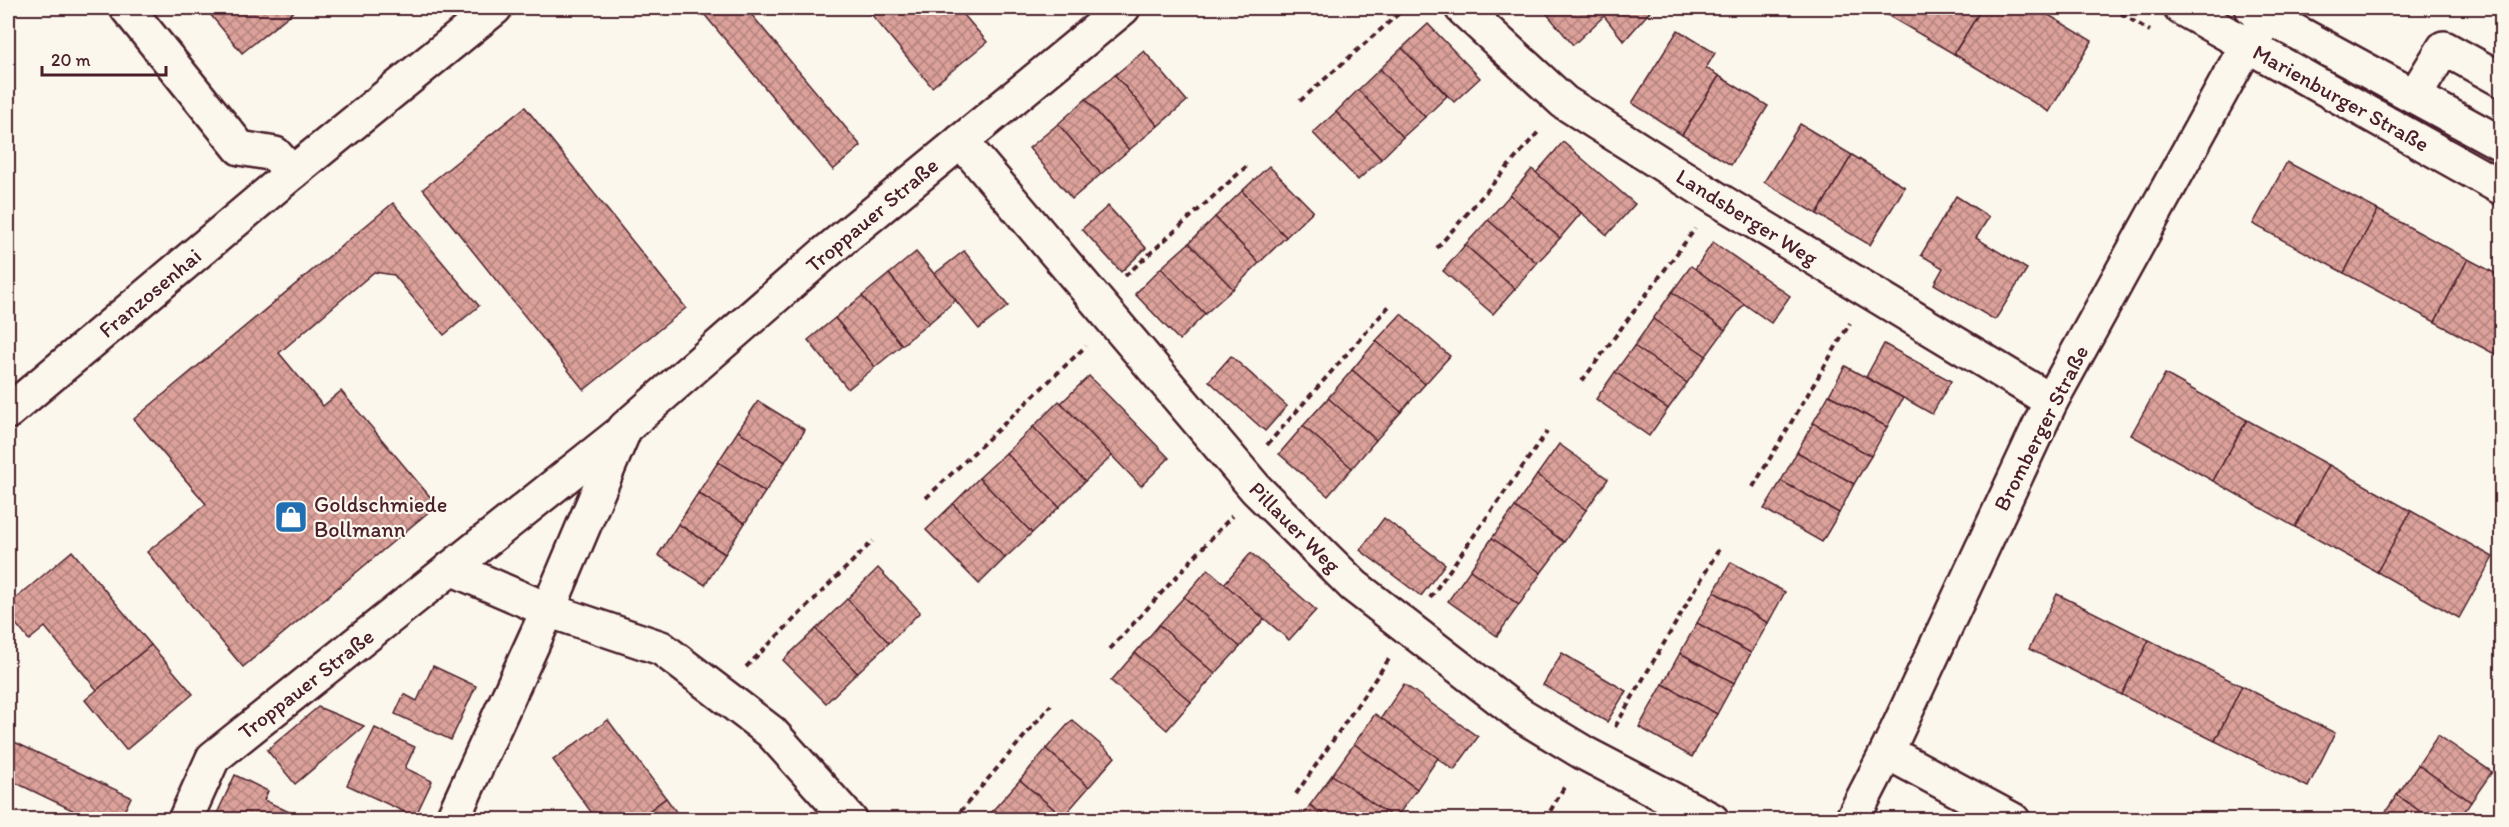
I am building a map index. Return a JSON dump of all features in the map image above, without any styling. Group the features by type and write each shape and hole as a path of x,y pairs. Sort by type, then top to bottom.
{"street":[{"path":"127,8 240,148 275,154 292,173"},
{"name":"Franzosenhai","path":"8,412 292,173 495,8"},
{"name":"Troppauer Straße","path":"184,819 213,758 625,428 807,268 1123,8"},
{"name":"Landsberger Weg","path":"1462,8 1564,102 1717,199 2051,401"},
{"name":"Marienburger Straße","path":"2181,8 2502,188"},
{"name":"Marienburger Straße","path":"2266,11 2502,144"},
{"name":"Bromberger Straße","path":"1852,819 1887,752 2051,401 2266,11"},
{"path":"2415,95 2444,48 2502,80"},
{"name":"Pillauer Weg","path":"961,141 1249,481 1354,586 1408,630 1521,715 1596,759 1712,819"},
{"name":"Troppauer Straße","path":"452,819 548,610 625,428"},
{"path":"451,568 548,610 661,648 771,732 850,819"},
{"path":"1887,752 2013,819"}],"path":[{"path":"1300,101 1405,8"},
{"path":"2486,8 2502,17"},
{"path":"1437,248 1564,102"},
{"path":"926,498 1247,166"},
{"path":"1582,381 1717,199"},
{"path":"1753,487 1869,291"},
{"path":"1110,649 1249,481 1389,306"},
{"path":"721,692 873,541"},
{"path":"1596,759 1719,549"},
{"path":"953,819 1051,705"}],"building":[{"path":"205,8 298,8 242,53"},
{"path":"699,8 746,8 861,146 833,170"},
{"path":"866,8 958,8 987,42 932,87"},
{"path":"1542,8 1653,8 1624,41 1604,16 1573,45"},
{"path":"1875,8 1982,8 1954,54"},
{"path":"1982,8 2037,8 2092,41 2049,112 1954,54"},
{"path":"1428,24 1480,78 1454,102 1402,48"},
{"path":"1678,30 1715,53 1706,68 1719,76 1682,135 1632,103"},
{"path":"1402,48 1447,96 1425,117 1380,69"},
{"path":"1144,51 1187,101 1158,126 1115,75"},
{"path":"1380,69 1425,117 1403,137 1358,90"},
{"path":"1115,75 1158,126 1129,150 1086,99"},
{"path":"1719,76 1768,106 1731,165 1682,135"},
{"path":"1358,90 1403,137 1381,159 1336,112"},
{"path":"1086,99 1129,150 1101,174 1058,124"},
{"path":"525,107 686,308 584,390 423,189"},
{"path":"1336,112 1381,159 1358,180 1313,133"},
{"path":"1058,124 1101,174 1072,199 1029,148"},
{"path":"1800,124 1852,155 1817,214 1764,182"},
{"path":"1563,142 1635,204 1607,235 1536,173"},
{"path":"1852,155 1905,187 1870,245 1817,214"},
{"path":"2287,162 2378,210 2344,273 2253,224"},
{"path":"1269,166 1313,211 1286,237 1242,191"},
{"path":"1532,169 1581,213 1560,238 1510,195"},
{"path":"1242,191 1286,237 1259,263 1215,217"},
{"path":"1510,195 1560,238 1537,263 1488,220"},
{"path":"1956,196 1989,217 1976,238 2027,269 1995,320 1934,284 1943,268 1921,255"},
{"path":"393,203 479,306 444,335 394,275 374,272 279,353 323,406 341,391 437,505 243,667 147,552 206,504 134,419"},
{"path":"1108,206 1146,248 1121,272 1082,229"},
{"path":"2378,210 2468,259 2435,322 2344,273"},
{"path":"1215,217 1259,263 1233,289 1189,243"},
{"path":"1488,220 1537,263 1515,289 1465,245"},
{"path":"1713,242 1790,296 1771,323 1695,269"},
{"path":"1189,243 1233,289 1205,314 1161,268"},
{"path":"1465,245 1515,289 1493,314 1443,271"},
{"path":"964,251 1008,306 979,329 934,274"},
{"path":"916,252 956,300 929,323 889,274"},
{"path":"2468,259 2502,277 2502,358 2435,322"},
{"path":"1691,266 1744,304 1725,330 1672,292"},
{"path":"1161,268 1205,314 1179,340 1135,294"},
{"path":"889,274 929,323 902,345 862,296"},
{"path":"1672,292 1725,330 1706,356 1653,319"},
{"path":"862,296 902,345 875,367 835,318"},
{"path":"1401,314 1450,356 1425,384 1376,341"},
{"path":"835,318 875,367 848,389 808,340"},
{"path":"1653,319 1706,356 1687,383 1634,346"},
{"path":"1376,341 1425,384 1401,412 1352,370"},
{"path":"1884,344 1951,381 1932,414 1866,377"},
{"path":"1634,346 1687,383 1668,409 1615,372"},
{"path":"1231,356 1287,406 1265,431 1209,381"},
{"path":"1845,366 1903,398 1887,427 1829,395"},
{"path":"1352,370 1401,412 1376,440 1328,398"},
{"path":"1615,372 1668,409 1649,436 1596,399"},
{"path":"2165,374 2247,420 2213,481 2131,435"},
{"path":"1089,376 1169,458 1141,486 1061,403"},
{"path":"1829,395 1887,427 1871,456 1813,423"},
{"path":"1328,398 1376,440 1352,468 1303,426"},
{"path":"758,401 805,430 785,462 738,431"},
{"path":"1059,401 1112,456 1085,481 1033,427"},
{"path":"2247,420 2329,465 2295,527 2213,481"},
{"path":"1813,423 1871,456 1854,484 1797,452"},
{"path":"1303,426 1352,468 1328,496 1279,454"},
{"path":"1033,427 1085,481 1059,507 1006,453"},
{"path":"738,431 785,462 765,492 718,462"},
{"path":"1559,444 1608,479 1586,510 1537,475"},
{"path":"1797,452 1854,484 1839,513 1781,481"},
{"path":"1006,453 1059,507 1032,533 979,478"},
{"path":"718,462 765,492 745,523 698,493"},
{"path":"2329,465 2411,511 2377,572 2295,527"},
{"path":"1537,475 1586,510 1564,542 1515,507"},
{"path":"979,478 1032,533 1005,558 953,504"},
{"path":"1781,481 1839,513 1822,542 1764,509"},
{"path":"698,493 745,523 725,554 678,524"},
{"path":"953,504 1005,558 979,584 926,530"},
{"path":"1515,507 1564,542 1541,573 1492,538"},
{"path":"2411,511 2493,557 2459,618 2377,572"},
{"path":"1384,518 1445,564 1421,596 1360,550"},
{"path":"678,524 725,554 705,585 658,555"},
{"path":"1492,538 1541,573 1519,605 1470,570"},
{"path":"72,551 151,645 97,690 45,627 29,640 8,614 8,605"},
{"path":"1251,553 1316,610 1289,640 1224,584"},
{"path":"1731,562 1785,592 1768,623 1714,592"},
{"path":"878,568 920,612 889,643 847,599"},
{"path":"1208,569 1264,619 1240,647 1184,597"},
{"path":"1470,570 1519,605 1497,636 1448,601"},
{"path":"1714,592 1768,623 1751,653 1697,623"},
{"path":"2057,594 2149,640 2122,695 2029,649"},
{"path":"1184,597 1240,647 1215,674 1159,625"},
{"path":"847,599 889,643 857,673 816,629"},
{"path":"1697,623 1751,653 1734,683 1680,653"},
{"path":"1159,625 1215,674 1191,702 1135,653"},
{"path":"816,629 857,673 826,703 783,660"},
{"path":"2149,640 2242,686 2215,741 2122,695"},
{"path":"151,645 193,694 126,750 85,700"},
{"path":"1135,653 1191,702 1167,730 1111,681"},
{"path":"1562,653 1626,691 1607,722 1543,685"},
{"path":"1680,653 1734,683 1717,714 1663,684"},
{"path":"433,666 476,686 451,740 395,714 404,694 417,701"},
{"path":"1404,684 1478,737 1454,770 1381,718"},
{"path":"1663,684 1717,714 1692,757 1639,727"},
{"path":"2242,686 2335,733 2308,787 2215,741"},
{"path":"318,707 364,726 295,784 267,750"},
{"path":"1375,714 1438,758 1417,789 1354,744"},
{"path":"608,720 666,798 637,820 597,820 553,760"},
{"path":"1072,720 1115,757 1089,787 1046,749"},
{"path":"375,728 415,747 405,768 432,781 415,817 347,785"},
{"path":"2438,735 2492,772 2471,802 2418,765"},
{"path":"8,739 131,797 120,820 93,820 8,779"},
{"path":"1354,744 1417,789 1395,819 1332,775"},
{"path":"1046,749 1089,787 1063,817 1020,780"},
{"path":"2418,765 2471,802 2459,820 2432,820 2397,795"},
{"path":"235,775 268,791 264,800 306,820 214,820"},
{"path":"1332,775 1395,819 1331,820 1310,805"},
{"path":"1020,780 1063,817 1061,820 1005,820 994,809"},
{"path":"2397,795 2432,820 2380,820"},
{"path":"666,798 682,820 637,820"},
{"path":"1310,805 1331,820 1300,820"},
{"path":"994,809 1005,820 985,820"}],"place":[{"name":"Goldschmiede Bollmann","path":"291,517"}]}
